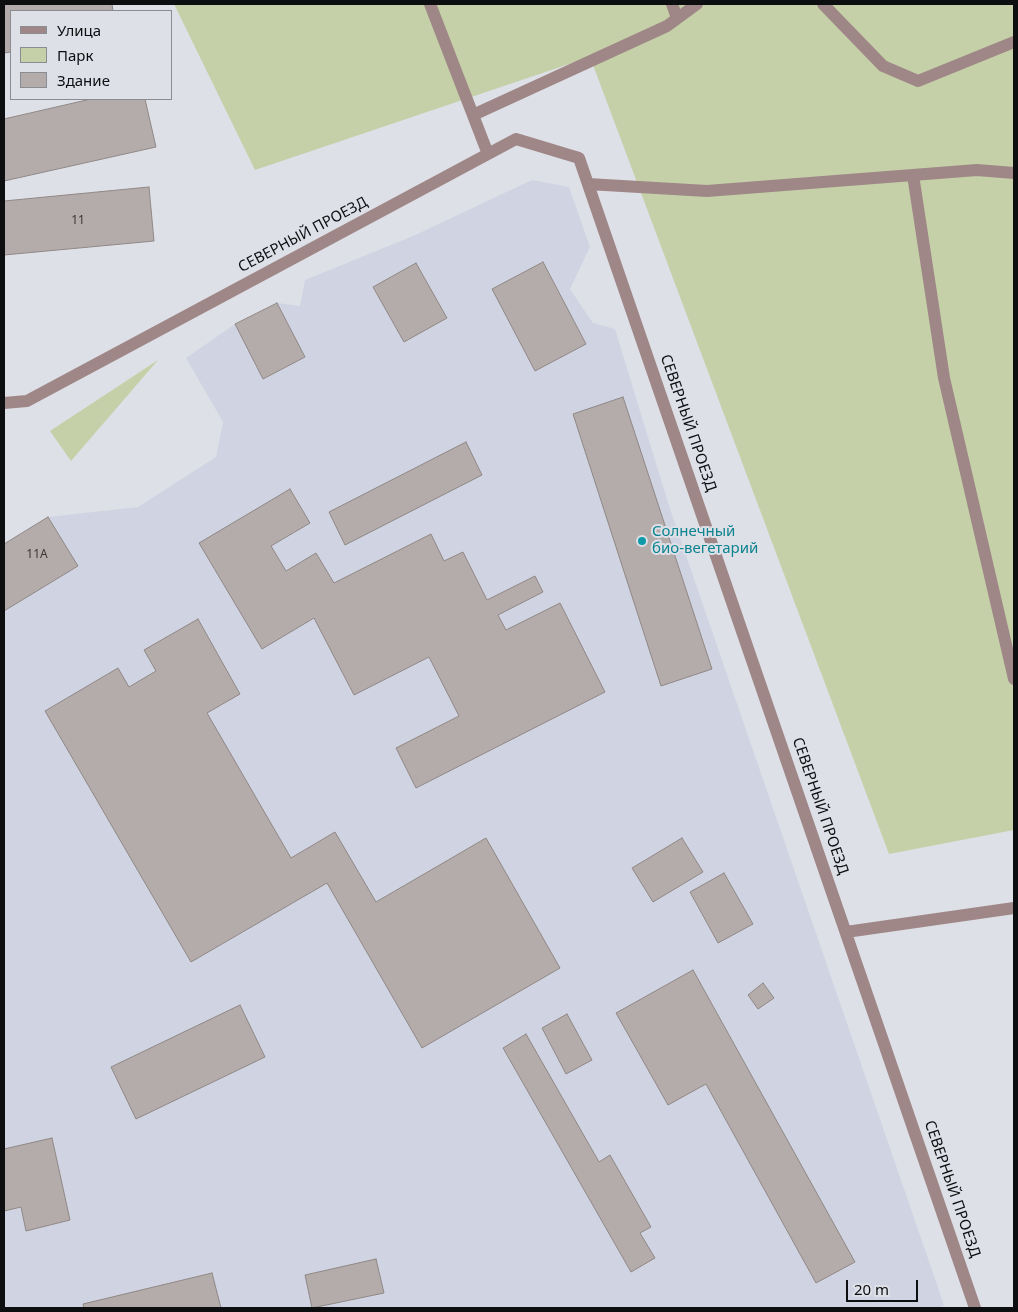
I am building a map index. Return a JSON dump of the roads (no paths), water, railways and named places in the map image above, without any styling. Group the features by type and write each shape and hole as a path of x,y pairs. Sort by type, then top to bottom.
{"street":[{"path":"430,4 488,154"},
{"path":"672,4 677,18"},
{"path":"473,115 667,26 697,4"},
{"path":"823,4 883,66 918,81 1014,42"},
{"name":"СЕВЕРНЫЙ ПРОЕЗД","path":"4,403 27,402 516,139 579,158 975,1308"},
{"path":"588,184 707,191 977,170 1014,173"},
{"path":"914,175 944,378 1014,679"},
{"path":"846,932 1014,908"}],"place":[{"name":"Солнечный био-вегетарий","path":"642,541"}]}
